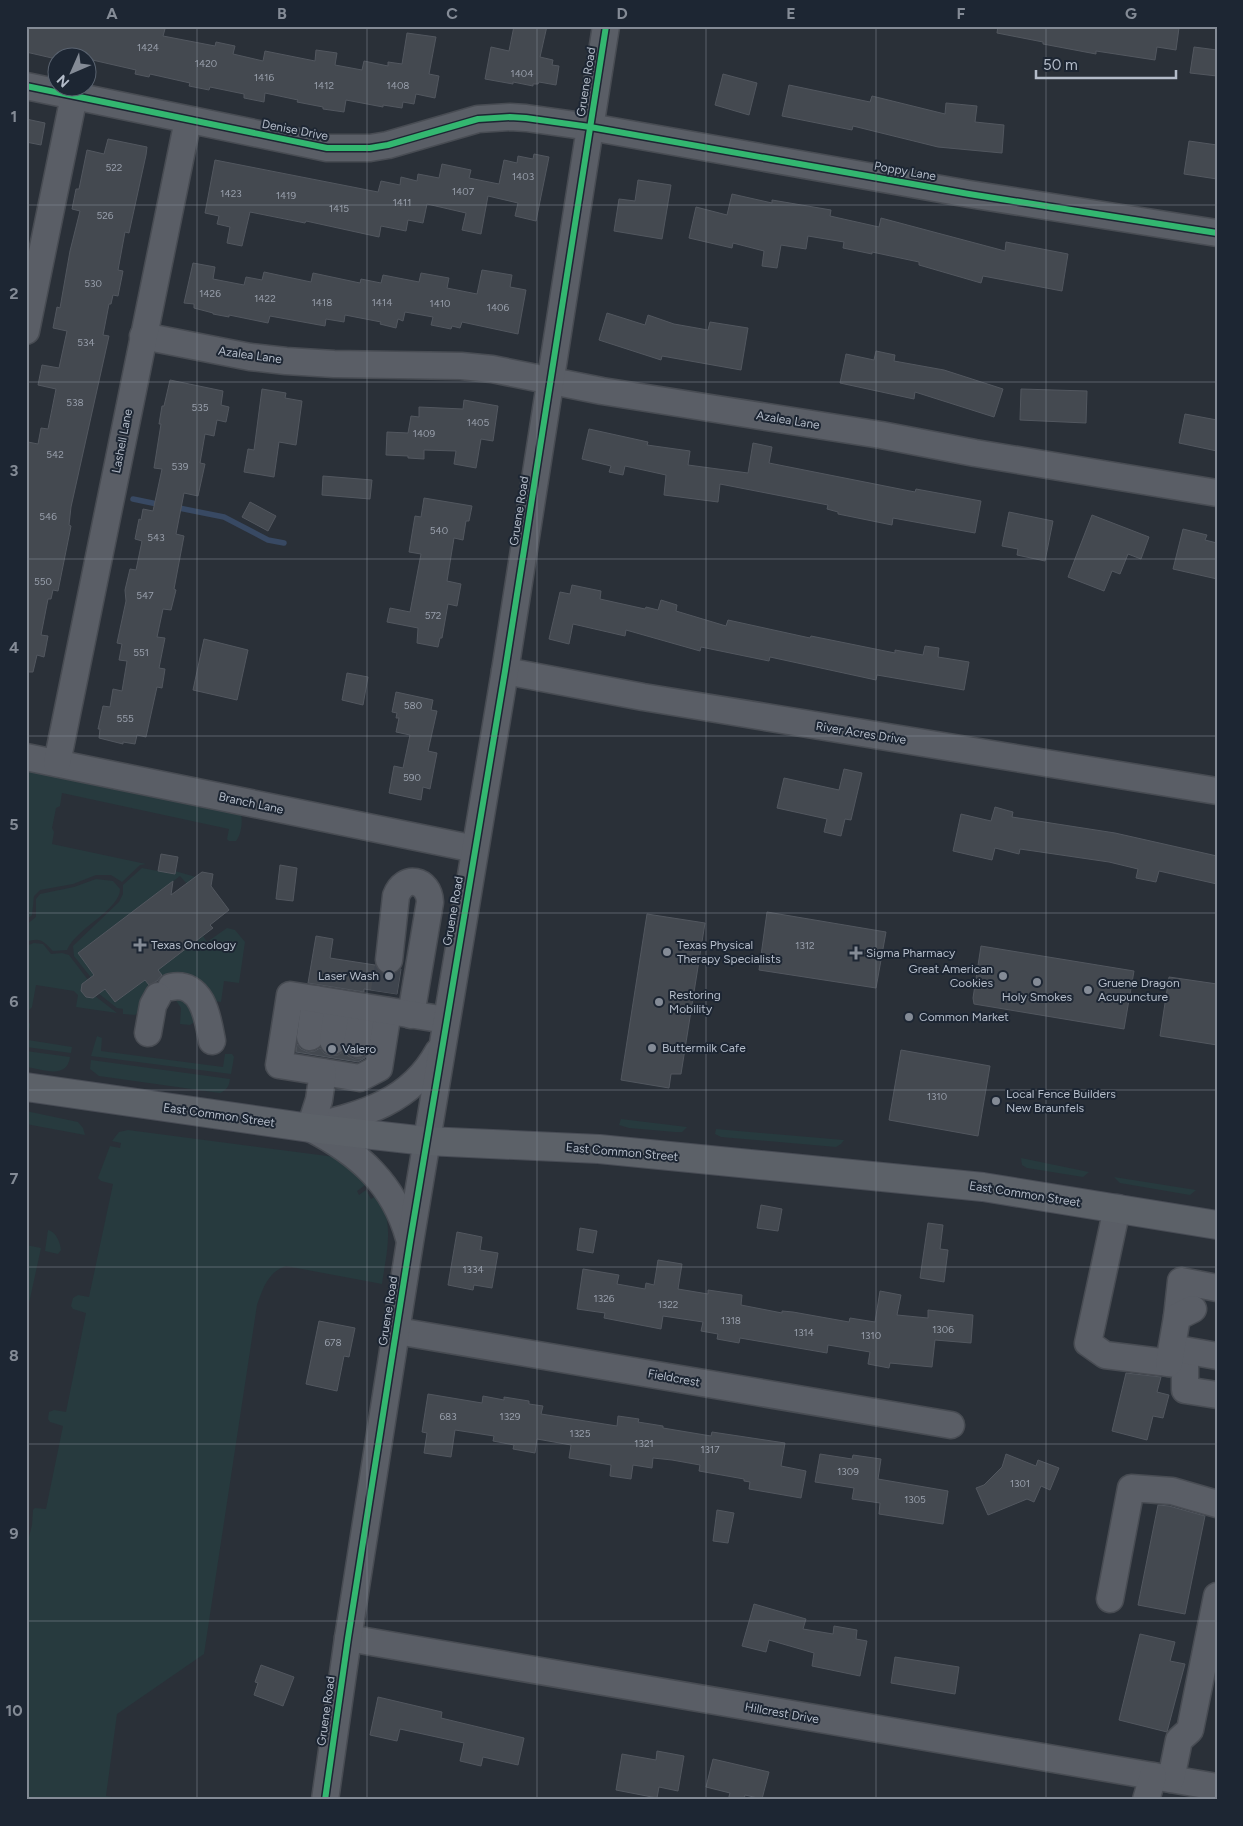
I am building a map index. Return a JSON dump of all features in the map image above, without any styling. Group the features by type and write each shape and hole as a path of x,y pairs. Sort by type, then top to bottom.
{"main road":[{"name":"East Common Street","path":"26,1087 310,1128 426,1141 599,1149 982,1186 1217,1225"}],"street":[{"name":"Gruene Road","path":"325,1800 348,1638 410,1242 505,671 606,26"},
{"name":"Denise Drive","path":"26,86 48,91"},
{"path":"26,331 74,98"},
{"name":"Denise Drive","path":"84,98 327,148 370,148 403,142 463,122 496,117 526,118 590,128"},
{"name":"Lashell Lane","path":"57,763 188,120"},
{"name":"Poppy Lane","path":"590,128 969,194 1217,232"},
{"name":"Azalea Lane","path":"143,336 250,357 318,363 359,375 461,366 518,374 602,391 880,435 975,453 1217,493"},
{"name":"River Acres Drive","path":"505,671 653,698 1217,791"},
{"name":"Branch Lane","path":"26,757 475,849"},
{"path":"310,1128 330,1058 362,1005 430,902 427,889 422,884 409,882 398,890 389,960"},
{"path":"148,1033 153,1005 165,992 182,987 189,989 198,997 206,1013 212,1041"},
{"path":"310,1128 357,1115 397,1097 424,1072 444,1032 362,1005 290,995 279,1065 330,1058 379,1068 362,1005"},
{"path":"310,1128 327,1136 355,1156 382,1182 397,1204 410,1242"},
{"path":"1117,1208 1088,1342 1106,1355 1217,1356"},
{"path":"1170,1355 1203,1302"},
{"name":"Fieldcrest","path":"397,1331 951,1425"},
{"path":"1170,1355 1185,1365 1185,1390 1217,1395"},
{"path":"1110,1599 1131,1488 1172,1491 1217,1504"},
{"path":"1156,1785 1179,1740 1190,1730 1216,1603"},
{"name":"Hillcrest Drive","path":"348,1638 1156,1785 1217,1787"}],"green space":[{"path":"26,769 241,814 240,832 236,841 229,841 227,839 229,829 62,793 60,806 56,808 52,828 54,832 52,844 146,864 140,865 122,882 111,875 96,875 73,884 40,890 34,896 32,915 26,920"},
{"path":"142,868 174,874 175,871 196,877 187,884 180,876 78,953 97,979 93,980 74,956 73,946 119,902 123,894 123,885"},
{"path":"96,879 113,881 120,889 118,897 106,912 79,934 67,950 53,951 44,942 38,940 26,942 26,925 36,917 36,899 40,894 74,887"},
{"path":"227,928 235,930 245,942 239,983 224,981 221,1002 214,1001 206,986 194,977 180,974 163,977 158,970 203,936 207,942"},
{"path":"34,943 43,944 51,954 62,953 69,955 88,980 95,996 117,1013 76,1007 78,995 74,991 36,985 32,1007 28,1011 27,1019 30,1024 28,1040 72,1047 71,1053 26,1047 26,946"},
{"path":"145,980 150,987 142,996 139,1010 135,1015 123,1014 123,1009 117,1008 98,993 102,985 115,1002"},
{"path":"184,995 197,1020 190,1025 180,1024 181,1008 175,999"},
{"path":"97,1036 102,1038 101,1051 223,1067 225,1054 232,1054 234,1057 231,1074 91,1056"},
{"path":"26,1051 70,1057 64,1069 46,1071 26,1067"},
{"path":"91,1060 230,1079 227,1087 220,1093 99,1076 90,1069"},
{"path":"26,1111 78,1122 83,1128 85,1135 26,1124"},
{"path":"621,1119 687,1127 682,1132 629,1128 619,1125"},
{"path":"716,1129 844,1140 836,1147 721,1137 715,1134"},
{"path":"128,1130 335,1157 371,1181 357,1191 359,1195 366,1190 371,1199 379,1194 384,1206 388,1228 386,1260 382,1284 286,1266 270,1276 257,1305 204,1654 117,1714 106,1796 127,1800 26,1800 26,1541 28,1541 32,1525 33,1510 35,1508 46,1509 63,1426 50,1422 48,1419 49,1412 54,1410 66,1412 86,1313 73,1309 71,1306 73,1298 78,1295 89,1297 113,1184 101,1181 98,1178 110,1146 120,1148 121,1143 112,1141 119,1132"},
{"path":"1021,1158 1089,1172 1083,1177 1027,1168 1022,1165"},
{"path":"1114,1177 1196,1190 1190,1195 1120,1183"},
{"path":"48,1230 59,1241 61,1250 58,1254 45,1251"},
{"path":"26,1245 41,1248 26,1317"}],"building":[{"path":"26,26 150,26 165,29 163,36 215,46 216,42 235,46 233,54 263,61 265,51 315,61 316,50 337,53 335,65 362,70 364,61 388,66 388,62 402,64 407,33 436,37 429,74 439,76 435,98 416,94 414,104 403,102 402,108 383,105 383,107 346,100 344,112 323,109 323,107 297,102 298,100 265,93 264,102 244,98 244,94 210,87 209,90 189,86 190,83 150,74 149,77 135,74 136,70 98,61 98,48 48,48 48,57 26,52"},
{"path":"514,26 547,26 540,57 553,60 552,65 559,66 556,85 539,82 538,84 533,84 533,86 485,79 491,47 509,51"},
{"path":"998,26 1165,26 1179,28 1176,50 1157,47 1155,60 1096,51 1096,54 1043,44 1043,42 997,33"},
{"path":"1194,47 1217,50 1217,76 1190,73"},
{"path":"723,74 757,83 749,115 715,105"},
{"path":"789,85 870,102 872,96 945,114 946,103 977,106 975,122 1004,125 1002,153 938,147 853,126 852,130 782,116"},
{"path":"26,119 45,123 41,145 26,142"},
{"path":"108,139 147,147 146,155 129,233 125,232 118,270 123,271 118,296 113,295 111,304 109,304 103,335 109,336 71,507 69,525 71,526 58,591 53,590 51,599 48,599 41,635 48,636 44,657 37,655 33,672 26,672 26,451 28,442 38,444 41,428 48,429 56,389 38,385 42,365 59,368 67,331 53,328 57,307 60,308 70,251 80,211 72,209 76,189 79,189 87,150 104,154"},
{"path":"1189,141 1217,145 1217,179 1184,174"},
{"path":"534,154 549,157 536,221 515,216 518,203 488,196 481,234 462,230 466,213 427,204 423,223 408,220 406,231 381,226 379,237 306,221 305,223 250,212 242,246 227,243 230,227 217,224 219,216 205,213 215,160 378,192 381,181 400,185 401,177 417,181 418,174 439,178 442,164 471,170 469,178 499,184 504,160 517,163 518,156 533,159"},
{"path":"638,180 671,185 662,239 614,231 619,199 635,201"},
{"path":"732,194 772,203 772,200 831,210 830,216 879,227 881,218 1005,251 1006,242 1068,254 1062,291 983,276 981,283 919,265 919,262 843,248 844,242 808,236 806,249 781,245 777,268 762,266 764,251 733,243 732,248 689,238 696,207 727,215"},
{"path":"193,263 215,267 213,279 244,285 246,277 262,280 264,272 311,282 313,273 360,283 361,279 381,283 383,275 419,282 421,273 449,278 447,288 477,294 482,270 512,275 510,287 526,290 518,334 462,322 460,328 452,326 451,329 431,325 433,317 405,312 403,321 398,319 396,328 380,324 381,322 345,315 344,322 326,319 325,326 270,316 268,323 229,315 229,317 213,314 194,308 194,304 184,303"},
{"path":"607,313 645,325 648,315 674,324 708,330 710,322 748,328 741,370 662,356 661,360 599,340"},
{"path":"876,351 895,355 894,361 944,370 1003,389 994,417 915,392 914,399 840,383 846,354 874,360"},
{"path":"170,380 223,391 221,405 229,407 226,422 217,420 214,436 205,434 200,463 205,464 198,496 184,493 176,534 184,536 174,589 176,590 171,610 163,609 157,637 165,638 159,668 165,669 162,688 157,687 146,737 137,735 135,744 123,742 123,744 99,738 100,729 98,729 103,706 110,707 113,689 122,691 127,661 119,660 122,644 117,643 126,601 125,590 130,569 136,570 142,541 135,539 139,519 141,520 143,509 153,511 162,469 154,468 162,406 164,406"},
{"path":"262,389 286,393 285,398 302,401 296,445 279,442 274,477 244,472 248,449 254,450"},
{"path":"1021,389 1087,391 1086,423 1020,420"},
{"path":"464,400 498,406 493,441 481,439 476,468 454,464 456,451 424,450 424,459 386,455 387,432 408,433 411,416 419,417 419,407 463,409"},
{"path":"1185,414 1217,420 1217,451 1179,443"},
{"path":"589,429 648,442 647,445 690,451 688,465 748,473 753,443 772,447 769,463 915,492 916,489 981,501 975,533 893,518 892,525 838,514 838,512 827,509 828,505 720,484 718,502 664,495 666,475 625,466 623,475 609,472 611,466 582,459"},
{"path":"323,476 372,480 370,499 322,495"},
{"path":"424,498 472,506 469,521 466,521 463,540 454,538 447,581 461,584 457,606 448,604 442,638 440,638 438,647 417,643 418,628 387,622 390,608 410,612 421,554 409,552 415,516 421,517"},
{"path":"250,502 276,516 268,531 242,517"},
{"path":"1009,512 1053,521 1045,561 1017,555 1018,549 1002,546"},
{"path":"1092,515 1149,537 1141,559 1128,554 1120,574 1112,571 1104,591 1068,577"},
{"path":"1183,529 1207,535 1205,540 1217,543 1217,579 1173,569"},
{"path":"572,585 601,591 600,599 645,609 646,607 658,610 661,600 677,605 676,611 726,626 728,620 810,638 811,636 895,653 895,650 923,655 925,646 939,648 938,657 969,662 964,690 877,675 876,680 770,657 769,661 701,647 700,651 626,630 625,636 573,624 569,644 549,639 560,592 570,594"},
{"path":"204,639 248,650 237,700 193,690"},
{"path":"347,673 368,677 363,705 342,700"},
{"path":"396,692 433,700 431,710 437,711 428,751 437,753 430,789 423,787 421,800 389,793 394,766 403,768 410,735 396,732 399,718 396,718 397,713 392,712"},
{"path":"844,769 862,773 851,820 845,819 841,836 824,832 827,819 777,808 784,778 839,790"},
{"path":"995,807 1013,812 1012,817 1115,833 1217,856 1217,884 1159,871 1156,882 1136,878 1138,869 1109,862 1020,849 1019,854 995,848 992,860 953,851 961,814 991,821"},
{"path":"161,854 178,857 175,874 158,871"},
{"path":"280,865 297,868 293,901 276,899"},
{"name":"Texas Oncology","path":"202,872 213,874 211,886 229,910 210,925 213,928 158,970 162,975 157,981 149,985 145,980 115,1002 105,989 93,998 86,997 81,991 82,984 94,975 78,953 173,881 171,895"},
{"path":"767,912 886,932 876,988 759,970"},
{"path":"647,914 705,923 681,1074 671,1074 669,1088 621,1080"},
{"path":"316,936 333,939 330,958 375,965 380,972 387,975 395,974 401,969 397,994 364,989 364,992 308,983"},
{"path":"981,946 1134,971 1124,1029 974,1004 973,998"},
{"path":"1169,977 1217,984 1217,1045 1160,1036"},
{"path":"297,1044 301,1049 308,1052 320,1048 324,1053 331,1056 338,1055 344,1051 354,1059 366,1056 358,1062 296,1052"},
{"path":"901,1050 990,1066 978,1136 889,1120"},
{"path":"761,1205 782,1209 778,1231 757,1228"},
{"path":"928,1223 943,1225 940,1249 948,1250 944,1282 920,1278"},
{"path":"580,1228 597,1231 593,1253 577,1250"},
{"path":"457,1232 482,1237 480,1250 498,1253 492,1288 474,1285 473,1290 448,1285"},
{"path":"658,1260 682,1264 678,1289 708,1294 708,1290 742,1295 741,1305 782,1313 782,1311 793,1312 849,1322 850,1318 875,1322 880,1291 901,1295 897,1315 928,1318 928,1310 973,1315 971,1343 935,1340 932,1367 890,1363 889,1368 868,1364 870,1352 828,1345 827,1353 740,1338 739,1343 717,1339 718,1334 701,1331 703,1322 663,1316 661,1329 604,1318 605,1313 577,1309 583,1269 619,1275 617,1284 645,1289 646,1283 654,1285"},
{"path":"319,1321 355,1328 349,1357 344,1356 337,1391 306,1384"},
{"path":"1126,1373 1161,1377 1157,1392 1169,1395 1163,1418 1153,1416 1147,1440 1112,1431"},
{"path":"428,1394 482,1403 483,1396 504,1400 504,1397 529,1401 529,1404 543,1406 541,1414 617,1426 618,1416 639,1419 638,1422 663,1426 663,1428 711,1436 712,1432 785,1443 781,1466 806,1471 801,1498 749,1489 750,1482 744,1481 744,1479 699,1471 700,1465 672,1460 653,1458 652,1468 633,1465 631,1479 610,1476 611,1465 569,1458 571,1445 537,1439 535,1453 513,1449 514,1445 493,1441 494,1436 455,1430 451,1457 424,1453 427,1433 422,1432"},
{"path":"820,1454 852,1459 853,1455 881,1459 878,1479 948,1491 943,1524 879,1514 880,1503 852,1499 854,1488 815,1482"},
{"path":"1006,1454 1036,1466 1038,1460 1059,1468 1050,1490 1041,1486 1034,1502 1027,1499 988,1515 976,1488 984,1485 1002,1467"},
{"path":"1158,1505 1169,1506 1205,1516 1185,1614 1138,1605"},
{"path":"717,1510 734,1513 728,1543 713,1541"},
{"path":"754,1604 806,1619 803,1629 833,1634 834,1626 857,1630 856,1639 867,1641 860,1676 812,1666 814,1653 769,1640 766,1652 742,1646"},
{"path":"1140,1634 1175,1642 1170,1661 1185,1664 1167,1732 1119,1720"},
{"path":"895,1657 959,1667 955,1694 891,1683"},
{"path":"261,1665 294,1677 283,1706 254,1695 258,1683 255,1682"},
{"path":"378,1697 442,1712 441,1718 524,1738 518,1765 483,1757 481,1766 460,1761 464,1743 400,1729 397,1741 370,1735"},
{"path":"657,1751 684,1756 678,1791 659,1787 657,1798 616,1790 622,1754 656,1760"},
{"path":"713,1759 769,1772 762,1799 745,1795 744,1800 728,1800 730,1793 706,1787"}],"waterway":[{"path":"133,499 162,505"},
{"path":"174,507 224,517 268,540 284,543"}],"tunnel":[{"path":"384,992 389,960"}],"cycle path":[{"path":"325,1800 348,1638 410,1242 505,671 606,26"},
{"path":"26,86 327,148 370,148 388,145 478,119 526,118 590,127 969,194 1217,233"}],"place":[{"name":"Texas Oncology","path":"140,945"},
{"name":"Texas Physical Therapy Specialists","path":"667,952"},
{"name":"Sigma Pharmacy","path":"856,953"},
{"name":"Laser Wash","path":"389,976"},
{"name":"Great American Cookies","path":"1003,976"},
{"name":"Holy Smokes","path":"1037,982"},
{"name":"Gruene Dragon Acupuncture","path":"1088,990"},
{"name":"Restoring Mobility","path":"659,1002"},
{"name":"Common Market","path":"909,1017"},
{"name":"Buttermilk Cafe","path":"652,1048"},
{"name":"Valero","path":"332,1049"},
{"name":"Local Fence Builders New Braunfels","path":"996,1101"}]}
